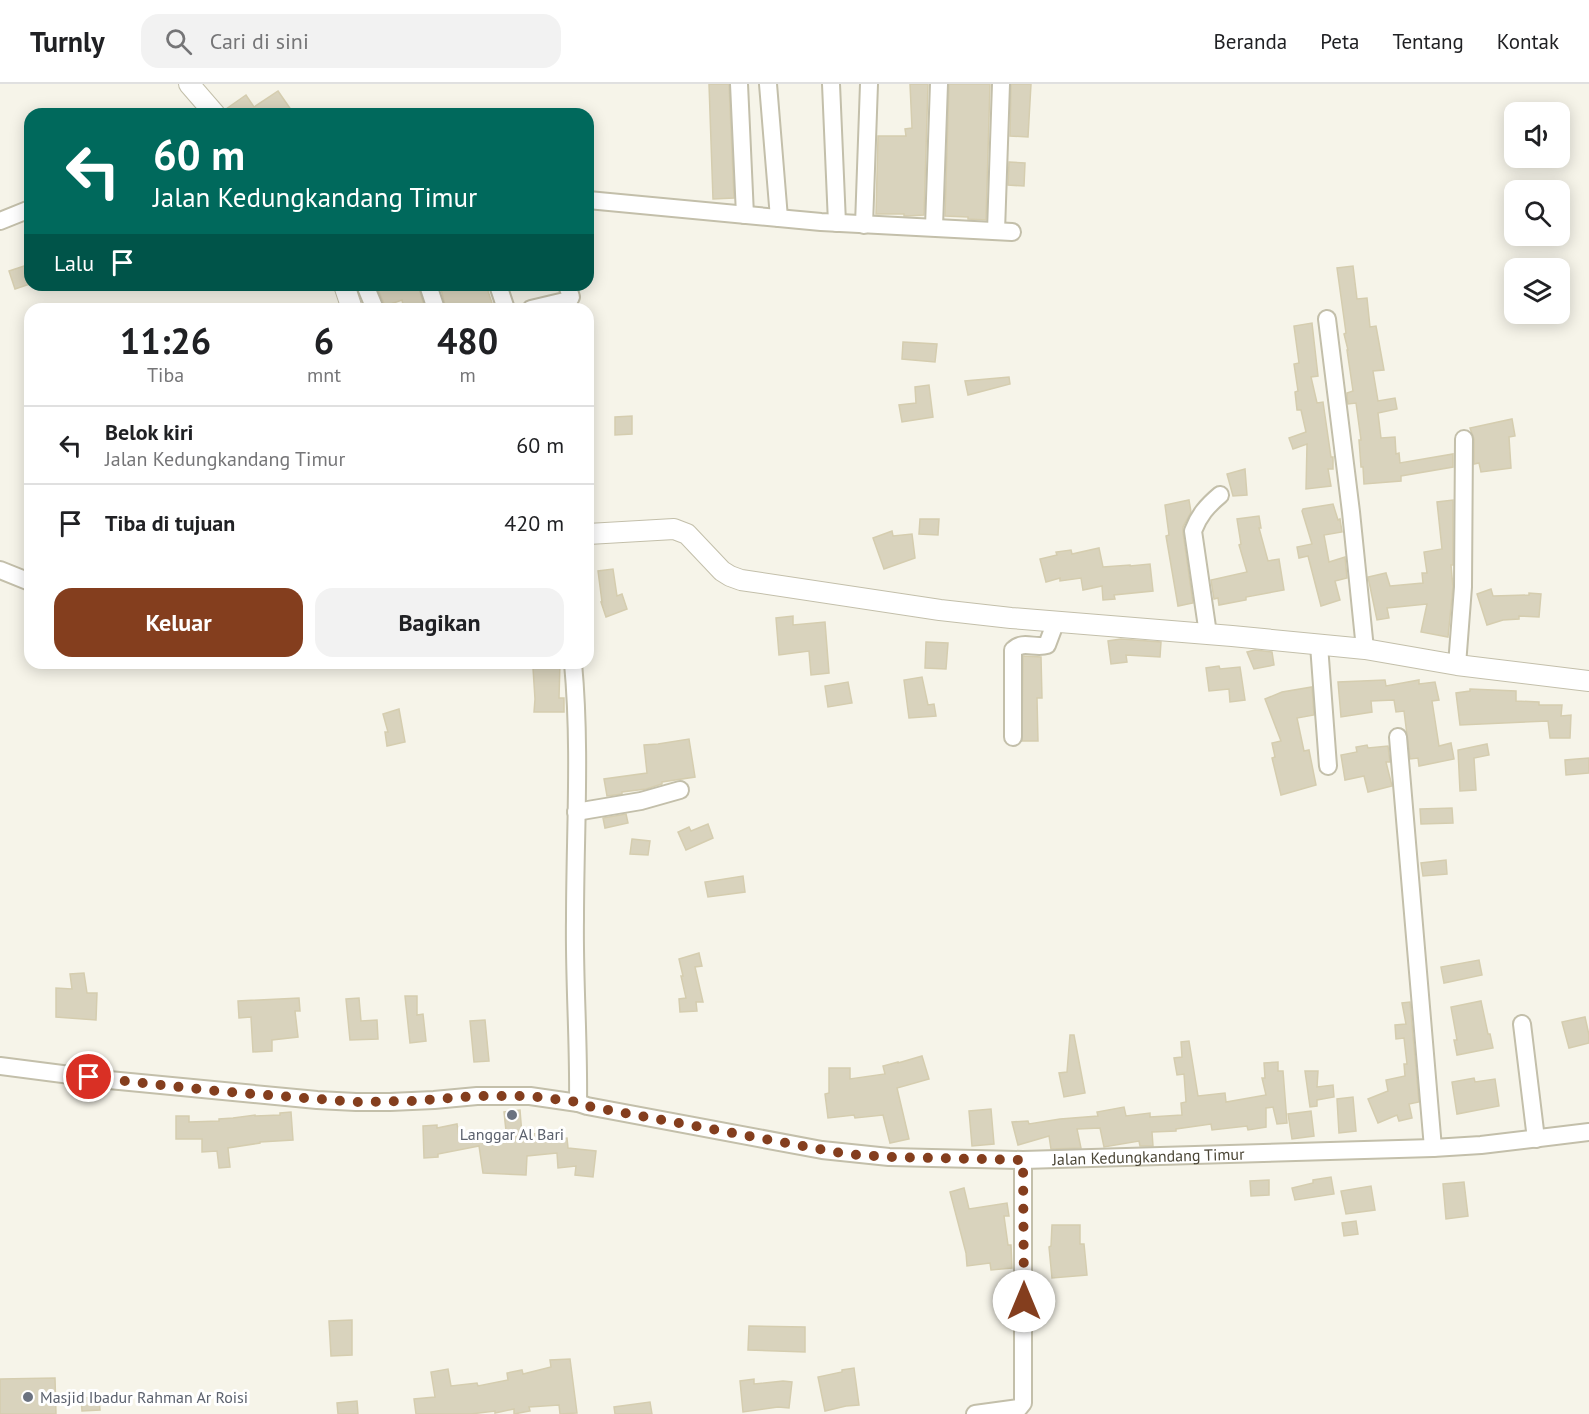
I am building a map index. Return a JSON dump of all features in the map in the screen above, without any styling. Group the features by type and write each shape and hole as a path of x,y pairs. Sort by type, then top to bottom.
{"street":[{"path":"189,84 210,108"},
{"path":"739,84 745,215"},
{"path":"768,84 779,218"},
{"path":"831,84 837,223"},
{"path":"864,225 869,84"},
{"path":"934,227 939,84"},
{"path":"594,201 837,223 1004,232 1001,84"},
{"path":"0,221 24,211"},
{"path":"556,303 569,300 571,297 569,291"},
{"path":"1327,319 1351,512 1365,650"},
{"path":"1458,665 1463,587 1464,439"},
{"path":"1208,634 1193,531 1197,519 1206,507 1220,495"},
{"path":"594,534 674,530 687,534 722,571 741,580 939,610 1365,650 1458,665 1589,681"},
{"path":"0,570 24,580"},
{"path":"1013,737 1013,650 1021,644 1044,647 1047,645 1056,621"},
{"path":"1319,645 1328,766"},
{"path":"574,669 577,706 574,922 578,1102"},
{"path":"1398,737 1433,1148"},
{"path":"576,812 641,801 681,790"},
{"path":"1522,1024 1536,1139"},
{"name":"Jalan Kedungkandang Timur","path":"0,1066 216,1091 356,1102 477,1096 530,1096 578,1102 587,1106 846,1154 890,1157 1023,1160 1433,1148 1481,1145 1589,1132"},
{"path":"975,1414 1019,1408 1023,1403 1023,1160"}],"building":[{"path":"709,84 729,84 734,198 713,199"},
{"path":"910,84 928,84 924,215 876,214 878,136 906,136 905,129 912,128"},
{"path":"949,84 990,84 986,220 945,216"},
{"path":"1011,84 1031,84 1028,137 1010,136"},
{"path":"278,91 290,108 227,108 246,95 254,107"},
{"path":"1009,162 1025,163 1024,186 1008,185"},
{"path":"24,266 24,286 15,289 9,271"},
{"path":"1353,266 1357,299 1367,298 1370,327 1376,326 1384,370 1373,371 1378,401 1395,398 1397,409 1378,413 1381,438 1395,437 1396,454 1399,453 1400,463 1453,454 1453,467 1401,476 1401,481 1364,484 1356,403 1348,404 1347,397 1347,393 1353,391 1337,268"},
{"path":"379,291 420,291 423,303 403,303 402,300 384,303"},
{"path":"442,291 488,291 492,303 444,303"},
{"path":"1312,323 1318,376 1311,377 1317,403 1323,402 1333,469 1328,469 1331,486 1306,489 1307,444 1293,449 1289,438 1306,432 1301,410 1297,410 1295,392 1298,391 1294,364 1299,363 1294,326"},
{"path":"903,342 937,344 935,362 902,359"},
{"path":"1009,377 1010,384 968,395 965,381"},
{"path":"929,385 933,417 902,422 899,405 916,403 915,387"},
{"path":"632,416 632,434 615,435 615,417"},
{"path":"1512,419 1515,436 1509,437 1511,468 1481,472 1479,463 1474,464 1474,439 1470,428"},
{"path":"1245,469 1247,495 1233,496 1227,474"},
{"path":"1189,500 1191,512 1183,527 1183,533 1193,603 1178,606 1166,536 1169,535 1165,505"},
{"path":"1453,500 1453,565 1451,565 1453,587 1448,637 1421,632 1427,604 1387,608 1389,618 1377,620 1368,577 1386,573 1390,586 1423,583 1422,573 1427,573 1424,552 1442,549 1437,502"},
{"path":"1333,504 1338,520 1340,519 1342,532 1324,535 1329,562 1345,557 1347,578 1335,581 1340,600 1321,606 1308,556 1299,558 1297,547 1312,544 1303,509"},
{"path":"1259,516 1261,528 1259,528 1268,561 1279,559 1284,590 1219,605 1218,598 1214,599 1211,580 1247,572 1239,545 1241,544 1237,519"},
{"path":"920,519 939,519 938,535 919,534"},
{"path":"892,531 893,536 912,534 915,558 884,569 873,538"},
{"path":"1099,548 1103,567 1150,564 1153,591 1114,595 1115,599 1103,600 1102,586 1083,590 1081,578 1060,581 1060,578 1046,582 1040,559 1057,555 1056,552 1071,550 1072,554"},
{"path":"613,569 617,596 622,594 627,609 606,617 601,602 598,571"},
{"path":"1491,589 1493,596 1541,594 1539,617 1519,616 1519,619 1503,620 1487,625 1477,594"},
{"path":"793,616 793,625 825,622 829,673 811,675 809,651 779,655 776,618"},
{"path":"1121,639 1161,642 1160,657 1126,655 1127,662 1111,664 1108,641"},
{"path":"926,642 948,643 946,669 925,668"},
{"path":"1255,650 1272,652 1274,665 1254,669 1247,652"},
{"path":"1023,656 1041,657 1042,698 1037,698 1038,741 1022,741"},
{"path":"1219,666 1220,669 1240,667 1245,700 1230,702 1229,689 1209,691 1206,668"},
{"path":"533,669 560,669 559,698 564,698 564,712 534,712"},
{"path":"922,677 928,705 934,704 936,716 909,718 904,680"},
{"path":"1385,680 1386,686 1419,680 1419,684 1435,682 1439,700 1432,701 1439,746 1451,743 1454,759 1419,766 1418,758 1410,759 1404,711 1396,712 1394,700 1371,701 1372,712 1341,717 1338,682"},
{"path":"848,682 852,703 828,707 825,686"},
{"path":"1312,687 1314,715 1297,718 1304,751 1309,750 1316,785 1281,795 1272,758 1275,757 1272,743 1281,741 1265,699 1282,692"},
{"path":"1470,689 1516,691 1516,701 1539,702 1539,705 1562,705 1561,716 1571,715 1570,738 1550,738 1548,721 1460,725 1456,693 1470,691"},
{"path":"399,709 405,742 387,746 385,732 388,732 383,714"},
{"path":"689,739 695,777 662,782 662,784 646,789 607,796 604,779 647,773 644,745"},
{"path":"1487,744 1489,755 1474,758 1476,790 1460,791 1458,750"},
{"path":"1367,745 1368,748 1388,746 1390,762 1386,762 1392,786 1368,792 1364,776 1345,780 1341,755 1357,752 1356,747"},
{"path":"1589,758 1589,773 1566,775 1565,760"},
{"path":"1452,808 1453,823 1421,824 1420,809"},
{"path":"626,814 628,823 605,828 603,818"},
{"path":"708,824 713,838 686,850 678,832 689,827 691,831"},
{"path":"632,839 650,841 648,855 630,854"},
{"path":"1446,860 1447,874 1423,876 1421,863"},
{"path":"743,876 745,892 708,897 705,882"},
{"path":"699,953 702,966 695,967 703,1002 696,1002 697,1011 680,1012 679,999 686,998 679,959"},
{"path":"1479,960 1482,975 1444,983 1441,967"},
{"path":"84,973 87,993 97,993 96,1020 56,1017 56,988 72,989 70,974"},
{"path":"405,996 417,996 417,1015 423,1014 426,1041 410,1043"},
{"path":"299,998 300,1011 295,1011 298,1037 272,1040 272,1051 253,1052 251,1017 239,1018 238,1001"},
{"path":"359,998 361,1021 377,1020 378,1039 350,1040 346,999"},
{"path":"1481,1001 1493,1048 1457,1055 1454,1040 1457,1040 1451,1007"},
{"path":"1410,1002 1419,1102 1409,1104 1412,1118 1399,1121 1397,1115 1378,1123 1368,1099 1388,1091 1386,1080 1405,1076 1404,1064 1407,1064 1404,1038 1396,1039 1395,1025 1406,1024 1402,1003"},
{"path":"1585,1017 1589,1043 1569,1048 1562,1022"},
{"path":"485,1020 489,1061 474,1062 470,1021"},
{"path":"1070,1035 1074,1035 1085,1093 1064,1097 1059,1073 1067,1072"},
{"path":"1189,1041 1198,1096 1225,1093 1226,1102 1266,1095 1262,1078 1265,1078 1264,1063 1278,1062 1278,1071 1283,1071 1287,1123 1277,1124 1273,1107 1266,1108 1266,1127 1248,1130 1247,1126 1212,1130 1211,1124 1176,1129 1176,1131 1152,1132 1153,1146 1140,1146 1139,1141 1104,1147 1100,1128 1077,1129 1081,1148 1051,1149 1049,1136 1018,1145 1012,1122 1028,1121 1029,1124 1098,1116 1097,1112 1124,1107 1126,1116 1150,1113 1150,1117 1182,1115 1181,1103 1186,1102 1184,1074 1177,1075 1174,1058 1182,1057 1181,1042"},
{"path":"922,1056 929,1079 897,1088 909,1139 890,1143 883,1115 828,1118 825,1094 829,1093 829,1068 850,1068 850,1079 885,1074 883,1066"},
{"path":"1305,1071 1318,1071 1317,1087 1333,1085 1334,1097 1317,1100 1317,1106 1310,1107"},
{"path":"1474,1078 1475,1082 1495,1079 1499,1106 1457,1114 1452,1082"},
{"path":"1353,1097 1356,1131 1339,1133 1337,1099"},
{"path":"991,1109 994,1144 972,1146 969,1111"},
{"path":"520,1110 522,1135 542,1133 542,1141 567,1138 568,1148 596,1151 593,1177 575,1175 576,1166 558,1168 557,1153 527,1156 526,1175 483,1173 479,1146 438,1154 438,1157 424,1158 423,1126 437,1125 437,1128 457,1124 459,1137 506,1131 504,1112"},
{"path":"1311,1111 1314,1136 1292,1139 1288,1114"},
{"path":"291,1112 293,1140 260,1142 228,1148 230,1167 219,1168 217,1151 202,1152 202,1139 176,1139 176,1116 189,1116 189,1122 219,1121 219,1119 280,1115 280,1113"},
{"path":"1331,1177 1334,1194 1295,1200 1292,1188 1313,1183 1313,1180"},
{"path":"1269,1180 1269,1195 1251,1196 1250,1181"},
{"path":"1464,1182 1468,1216 1446,1219 1443,1184"},
{"path":"1371,1186 1375,1210 1346,1214 1341,1191"},
{"path":"964,1188 969,1209 1007,1203 1009,1216 1004,1216 1008,1245 1011,1245 1012,1268 991,1270 990,1263 967,1266 966,1253 950,1192"},
{"path":"1356,1221 1358,1234 1344,1236 1342,1223"},
{"path":"1052,1225 1080,1225 1080,1244 1084,1244 1087,1275 1052,1278 1049,1247 1051,1246"},
{"path":"352,1320 352,1355 331,1356 329,1321"},
{"path":"749,1326 805,1327 805,1352 748,1350"},
{"path":"570,1359 577,1413 560,1414 559,1405 529,1407 530,1411 514,1414 514,1409 495,1413 495,1411 471,1414 416,1414 414,1399 435,1397 431,1372 448,1369 451,1386 477,1383 478,1386 508,1380 507,1373 522,1370 523,1374 551,1367 550,1360"},
{"path":"854,1368 859,1405 825,1411 818,1377"},
{"name":"Masjid Ibadur Rahman Ar Roisi","path":"55,1378 56,1414 0,1414 0,1379"},
{"path":"754,1379 754,1384 792,1382 789,1408 778,1407 743,1412 740,1381"},
{"path":"99,1397 100,1410 82,1411 81,1398"},
{"path":"357,1401 358,1414 338,1414 337,1403"},
{"path":"650,1402 652,1414 615,1414 614,1407"}],"place":[{"name":"Langgar Al Bari","path":"512,1115"},
{"name":"Masjid Ibadur Rahman Ar Roisi","path":"28,1397"}],"route":[{"path":"89,1077 216,1091 356,1102 434,1100 477,1096 530,1096 578,1102 587,1106 846,1154 1023,1160 1024,1301"}]}
